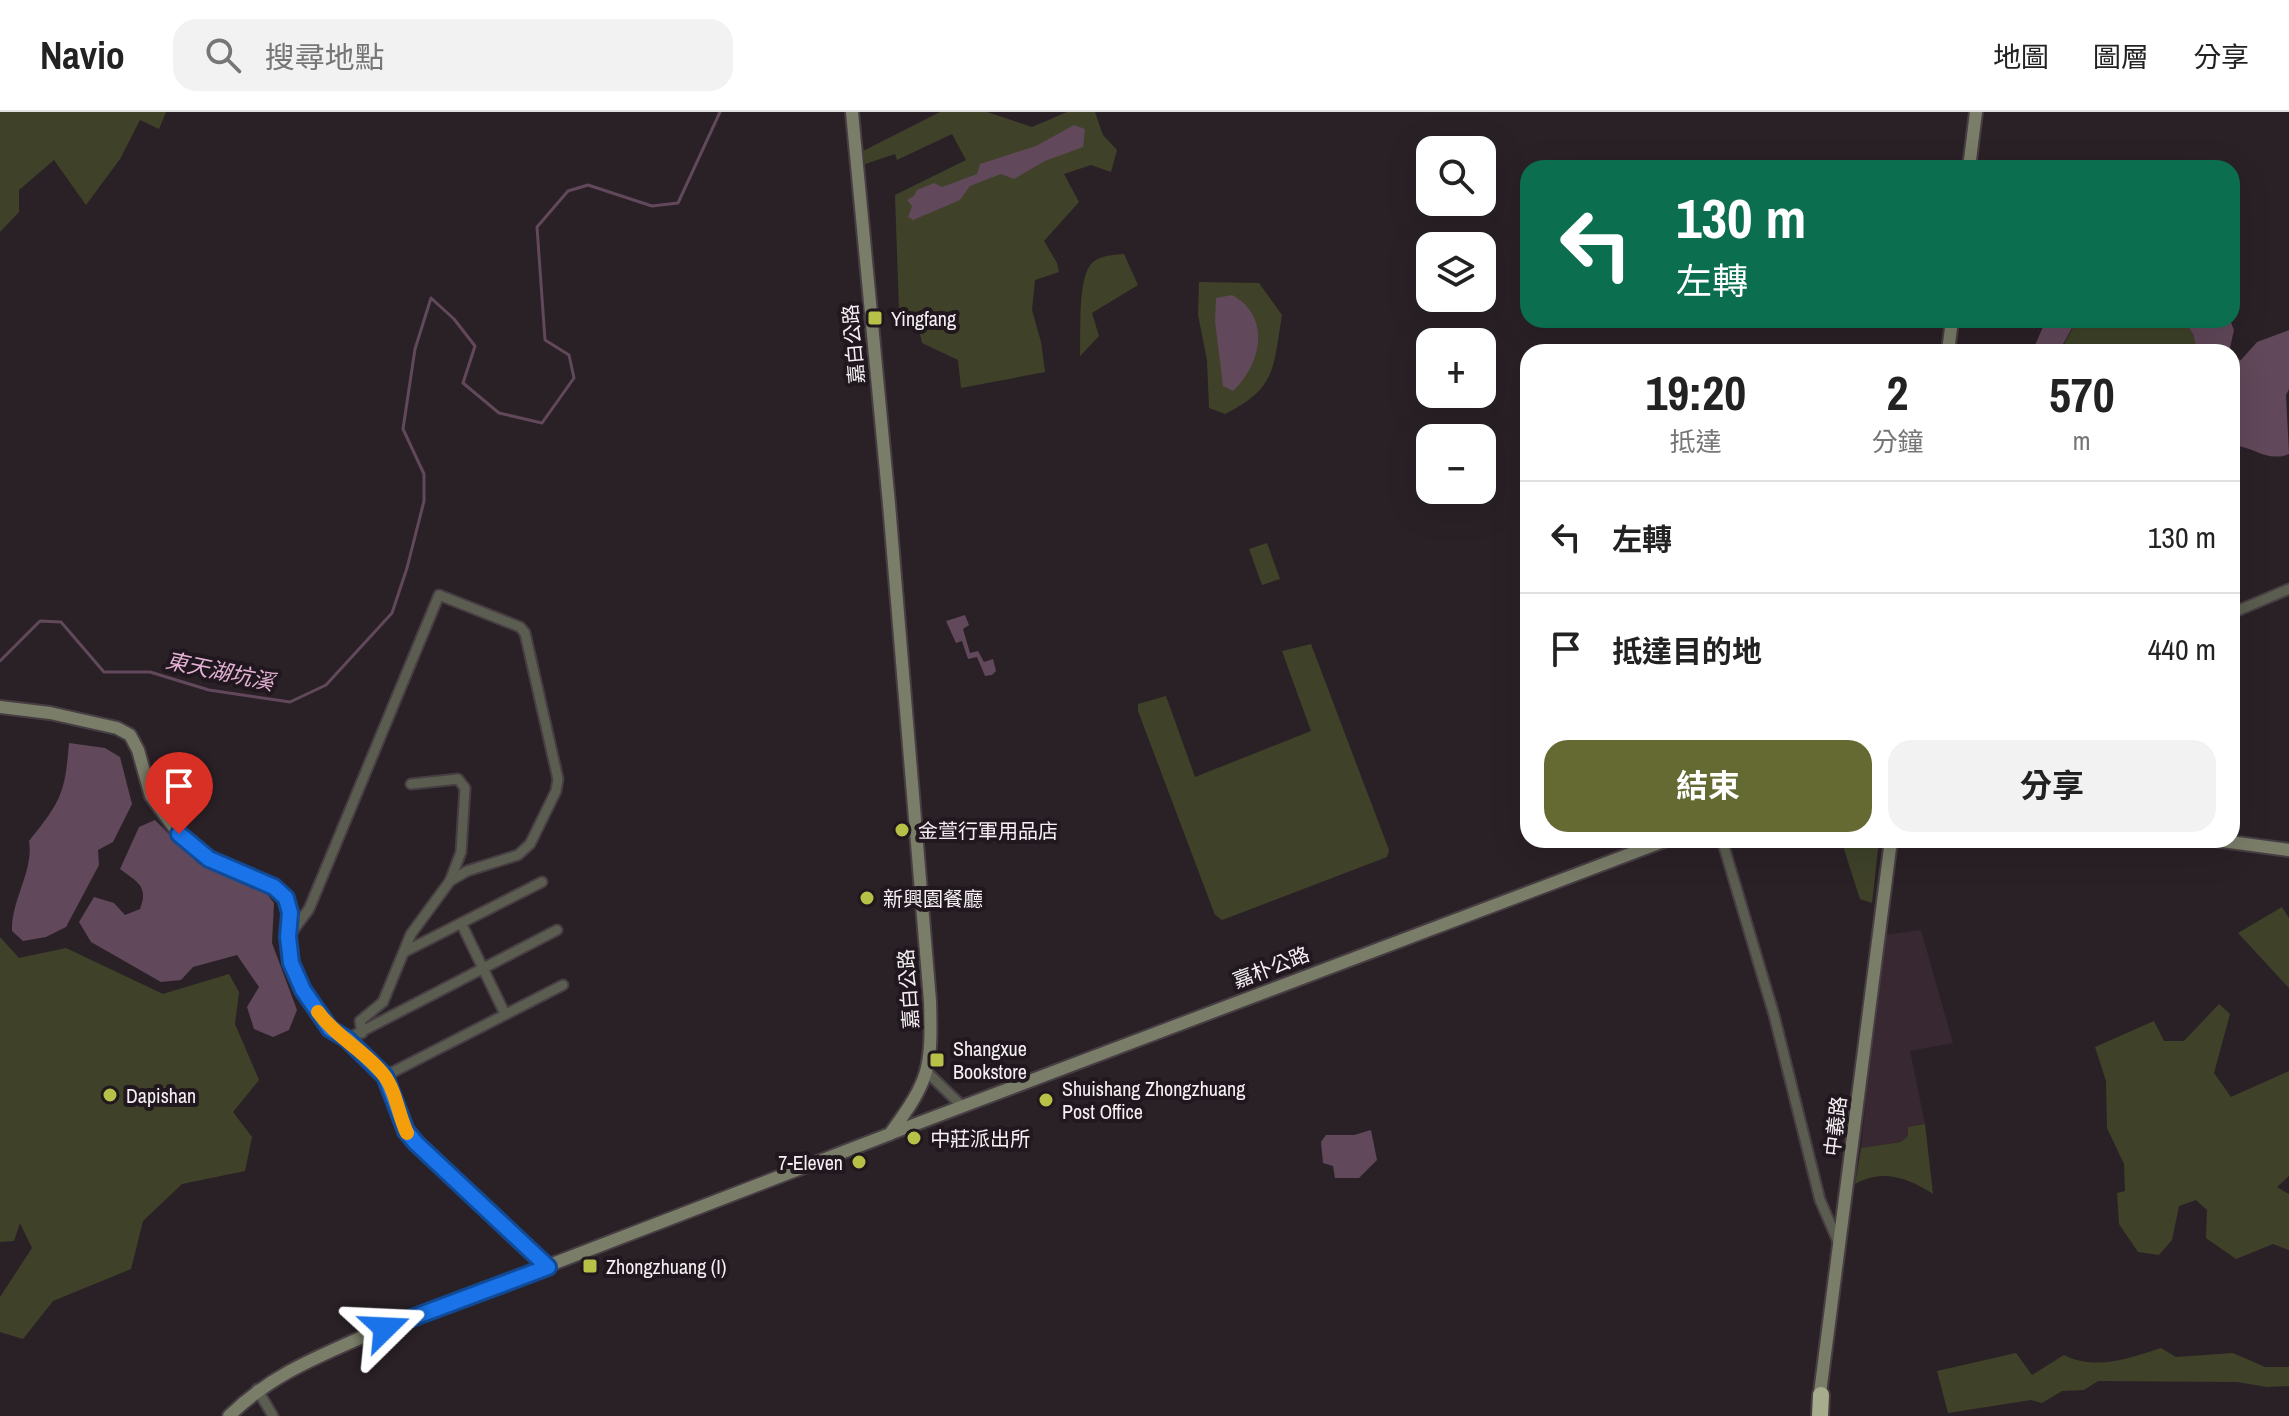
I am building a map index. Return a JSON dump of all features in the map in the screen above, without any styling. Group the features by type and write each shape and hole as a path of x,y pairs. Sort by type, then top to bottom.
{"highway":[{"path":"1818,1416 1821,1395"}],"main road":[{"name":"嘉白公路","path":"852,112 889,504 932,1047 928,1073 912,1104 890,1134"},
{"path":"1970,160 1976,112"},
{"path":"0,707 77,719 117,728 130,735 138,750 151,796 179,834 209,859 274,887 286,898 290,913 288,937 291,963 303,990 330,1029 347,1039 385,1076 406,1131 548,1267"},
{"path":"2240,843 2289,850"},
{"name":"嘉朴公路","path":"890,1134 1646,848"},
{"name":"中義路","path":"1821,1395 1890,848"},
{"path":"229,1416 257,1389 303,1362 890,1134"}],"street":[{"path":"2240,610 2289,589"},
{"path":"288,937 309,909 439,595 520,627 525,633 558,779 556,791 530,844 518,855 467,871 450,881"},
{"path":"362,1033 360,1021 383,1002 411,934 450,881 461,852 465,788 458,779 411,784"},
{"path":"1724,848 1774,1015 1820,1200 1840,1246"},
{"path":"404,952 542,882"},
{"path":"462,925 505,1014"},
{"path":"347,1039 557,930"},
{"path":"385,1076 563,985"},
{"path":"928,1073 962,1106"},
{"path":"257,1389 273,1416"}],"shaded area":[{"path":"1074,125 1085,129 1083,147 1045,161 1014,179 1001,174 970,186 960,200 913,220 908,217 912,206 907,200 917,190 934,183 942,187 977,174 980,164 1036,146"},
{"path":"1232,295 1245,304 1253,315 1258,341 1250,368 1233,391 1223,386 1215,321 1216,298"},
{"path":"2042,328 2072,328 2062,344 2036,344"},
{"path":"2189,328 2234,330 2231,344 2196,344"},
{"path":"2289,330 2289,389 2286,395 2289,454 2281,456 2274,457 2240,446 2240,360 2257,342"},
{"path":"965,615 969,625 963,629 970,653 978,651 984,662 993,659 996,671 992,675 985,676 977,657 968,659 962,641 956,643 946,621"},
{"path":"69,743 105,748 120,757 132,804 113,842 98,850 99,865 66,927 46,937 23,941 12,931 28,863 29,841 60,796"},
{"path":"155,820 199,864 264,890 274,903 272,943 297,1010 289,1030 273,1037 254,1029 247,1007 259,987 237,955 193,967 181,980 161,982 91,942 79,922 94,897 114,903 125,915 140,909 143,895 140,885 120,869 139,827"},
{"path":"1921,930 1953,1043 1910,1051 1925,1124 1908,1128 1908,1136 1901,1142 1861,1148 1883,935"},
{"path":"1371,1130 1377,1160 1359,1178 1335,1178 1333,1166 1323,1163 1321,1142 1326,1135 1354,1135"}],"green space":[{"path":"0,112 166,112 159,129 140,120 120,159 86,205 54,160 19,190 19,212 0,232"},
{"path":"940,112 987,112 1032,127 1067,112 1095,112 1103,135 1117,150 1111,172 1091,165 1064,174 1079,202 1044,241 1059,272 1035,280 1032,310 1045,372 961,388 958,360 922,343 915,312 899,310 895,195 966,160 952,134 897,160 895,154 865,164 863,151"},
{"path":"1124,254 1138,285 1092,313 1099,336 1080,356 1082,292 1088,269 1100,258"},
{"path":"1199,282 1259,283 1282,315 1270,375 1255,395 1225,414 1209,408 1207,360 1198,315"},
{"path":"2073,328 2189,328 2196,344 2064,344"},
{"path":"1267,543 1280,579 1262,585 1249,549"},
{"path":"1311,644 1389,850 1387,857 1222,920 1215,915 1138,704 1166,696 1195,777 1311,731 1282,651"},
{"path":"1844,848 1878,848 1872,903 1860,899"},
{"path":"2282,907 2289,918 2289,988 2238,933"},
{"path":"0,937 19,958 66,948 163,994 229,974 239,992 235,1024 259,1080 233,1112 252,1137 245,1171 182,1184 143,1221 131,1269 53,1301 23,1339 0,1332 0,1297 32,1248 20,1223 14,1241 0,1242"},
{"path":"2219,1004 2230,1014 2214,1073 2231,1097 2289,1071 2289,1176 2277,1187 2289,1194 2289,1250 2273,1244 2236,1259 2206,1238 2207,1210 2196,1200 2179,1206 2172,1240 2159,1255 2138,1252 2119,1224 2117,1193 2125,1191 2124,1164 2107,1128 2106,1081 2095,1047 2154,1021 2164,1041 2184,1041"},
{"path":"1925,1124 1933,1194 1915,1183 1896,1177 1876,1177 1855,1184 1861,1148 1901,1142 1908,1136 1908,1127"},
{"path":"2161,1348 2176,1357 2233,1353 2265,1367 2289,1367 2289,1386 2267,1387 2237,1382 2098,1381 2084,1390 2062,1391 2042,1403 2031,1400 1948,1413 1937,1371 2016,1353 2032,1375 2064,1355 2076,1360 2100,1362 2125,1359"}],"waterway":[{"name":"東天湖坑溪","path":"0,661 40,621 61,622 104,672 150,672 209,690 290,702 326,685 392,613 407,568 424,501 424,474 403,429 415,349 431,298 454,319 475,346 463,383 499,413 542,423 574,378 569,355 545,340 537,227 568,191 588,185 652,206 678,203 720,112"}],"slow traffic":[{"path":"318,1012 330,1029 347,1039 385,1076 407,1133"}],"place":[{"name":"Yingfang","path":"875,318"},
{"name":"金萱行軍用品店","path":"902,830"},
{"name":"新興園餐廳","path":"867,898"},
{"name":"Shangxue Bookstore","path":"937,1060"},
{"name":"Dapishan","path":"110,1095"},
{"name":"Shuishang Zhongzhuang Post Office","path":"1046,1100"},
{"name":"中莊派出所","path":"914,1138"},
{"name":"7-Eleven","path":"859,1162"},
{"name":"Zhongzhuang (I)","path":"590,1266"}],"route":[{"path":"179,834 209,859 274,887 286,898 290,913 288,937 291,963 303,990 330,1029 347,1039 385,1076 406,1131 416,1143 548,1267 385,1328"}]}
